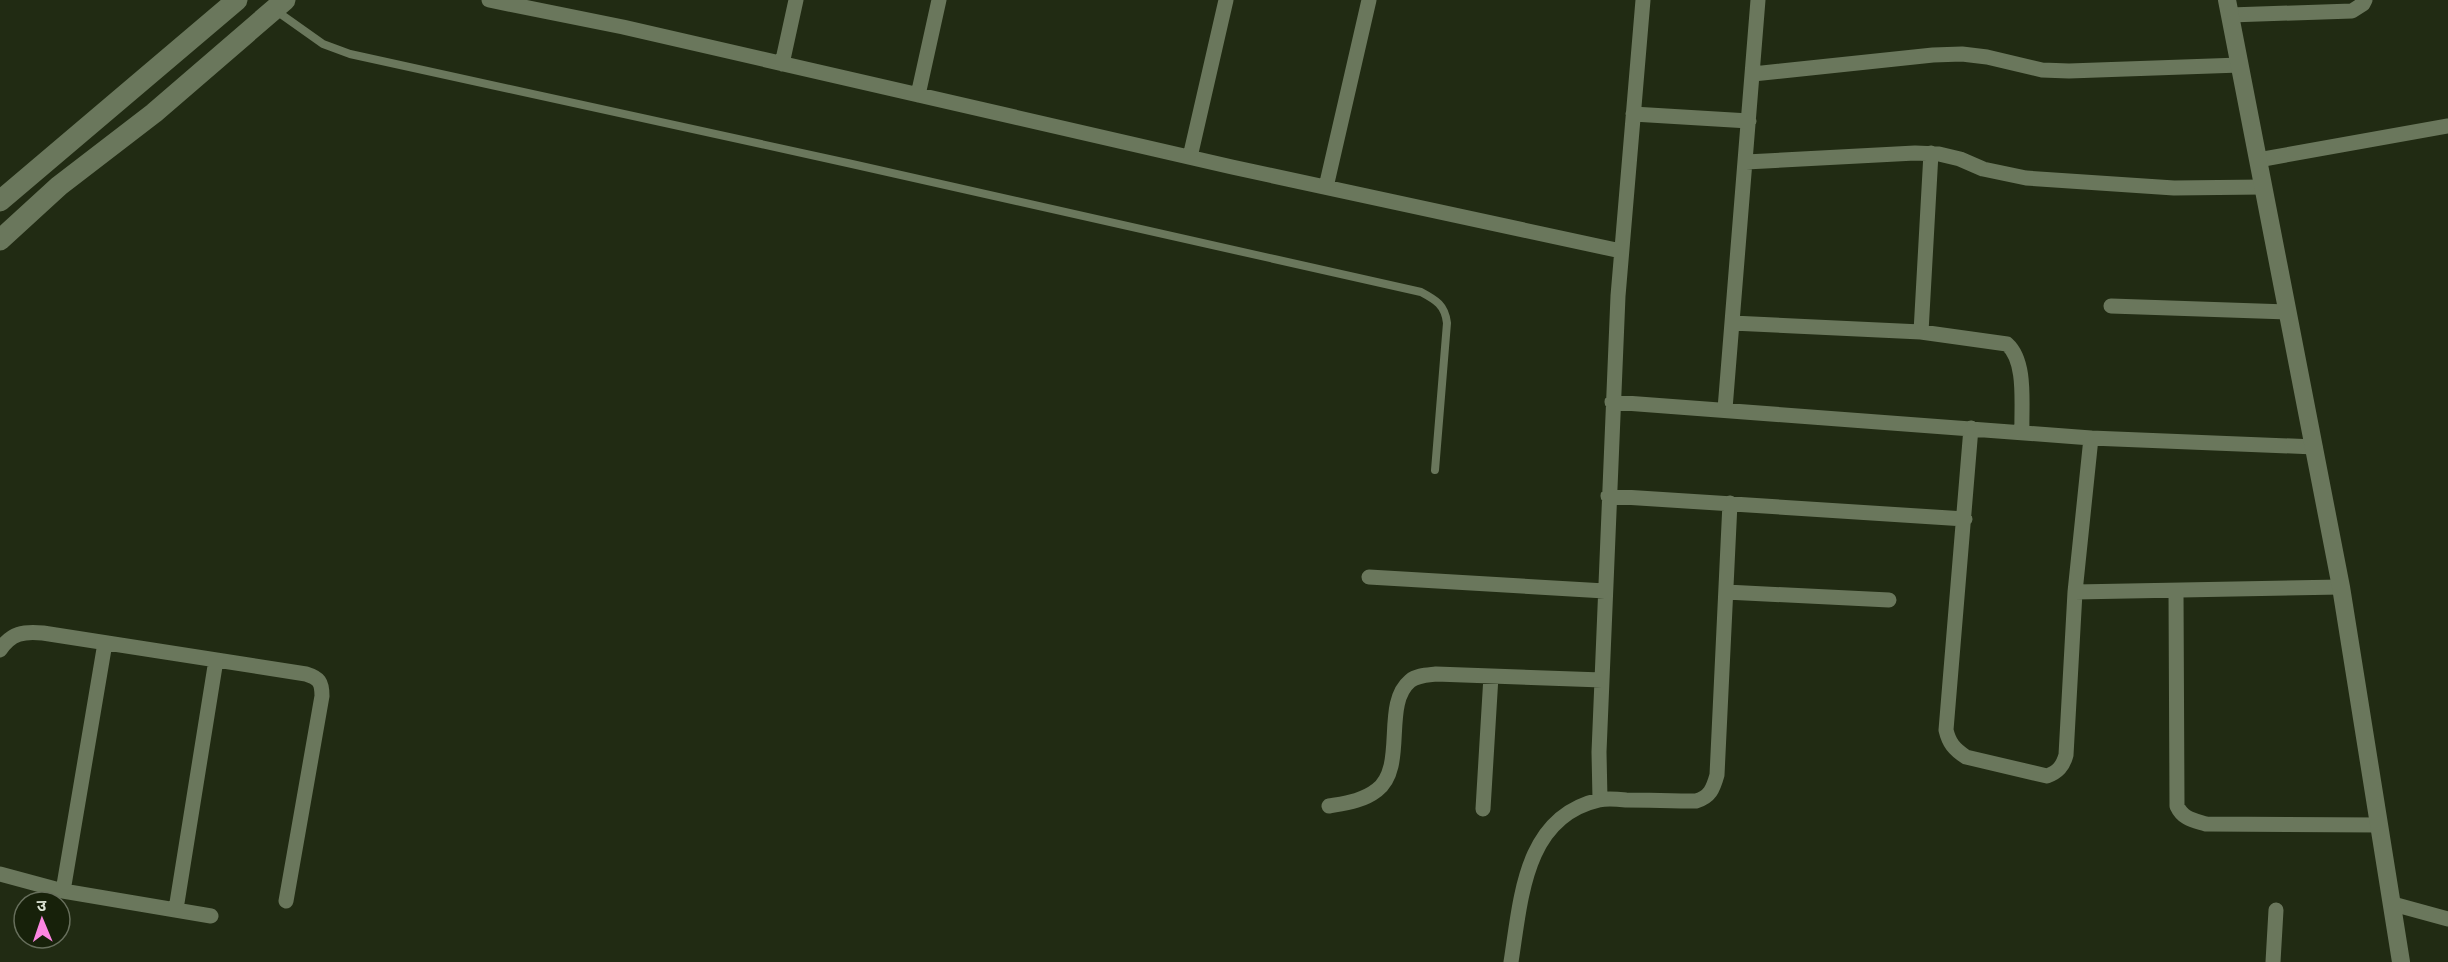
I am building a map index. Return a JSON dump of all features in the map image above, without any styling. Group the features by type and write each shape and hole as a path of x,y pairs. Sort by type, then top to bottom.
{"main road":[{"path":"0,201 237,0"},
{"path":"7,234 59,186 154,113 280,5"}],"street":[{"path":"489,0 623,27 1190,157 1621,251"},
{"path":"782,64 796,0"},
{"path":"918,95 939,0"},
{"path":"1190,157 1227,0"},
{"path":"1326,187 1369,0"},
{"path":"1600,799 1612,402 1640,0"},
{"path":"1725,409 1758,0"},
{"path":"2365,0 2352,11 2229,7 2341,587 2401,962"},
{"path":"1753,75 1933,55 1979,56 2042,70 2069,71 2240,65"},
{"path":"1633,114 1749,121"},
{"path":"2258,160 2448,126"},
{"path":"1746,162 1931,153 1960,159 2004,175 2026,178 2174,188 2263,187"},
{"path":"1921,332 1931,153"},
{"path":"2110,306 2288,312"},
{"path":"1732,323 1921,332 2007,344 2015,351 2020,363 2022,432"},
{"path":"1612,402 2091,438 2314,447"},
{"path":"1971,428 1946,730 1955,750 1966,757 2047,776 2055,773 2063,764 2066,755 2074,592 2091,438"},
{"path":"1608,496 1965,519"},
{"path":"1511,962 1523,887 1532,858 1547,831 1562,814 1600,799 1696,801 1705,799 1713,789 1717,775 1730,503"},
{"path":"1369,577 1605,591"},
{"path":"2074,592 2341,587"},
{"path":"2176,591 2177,806 2180,813 2187,819 2206,824 2380,825"},
{"path":"1726,592 1889,600"},
{"path":"0,650 11,637 24,632 306,674 317,678 322,685 322,696 286,901"},
{"path":"63,890 105,643"},
{"path":"176,909 216,660"},
{"path":"1329,806 1362,800 1379,789 1390,771 1400,693 1410,680 1437,674 1602,680"},
{"path":"1483,808 1491,676"},
{"path":"0,874 59,890"},
{"path":"72,892 211,916"},
{"path":"2393,904 2448,919"},
{"path":"2272,962 2276,910"}],"lane":[{"path":"280,5 323,44 350,54 1421,292 1437,300 1446,312 1447,323 1435,470"}]}
